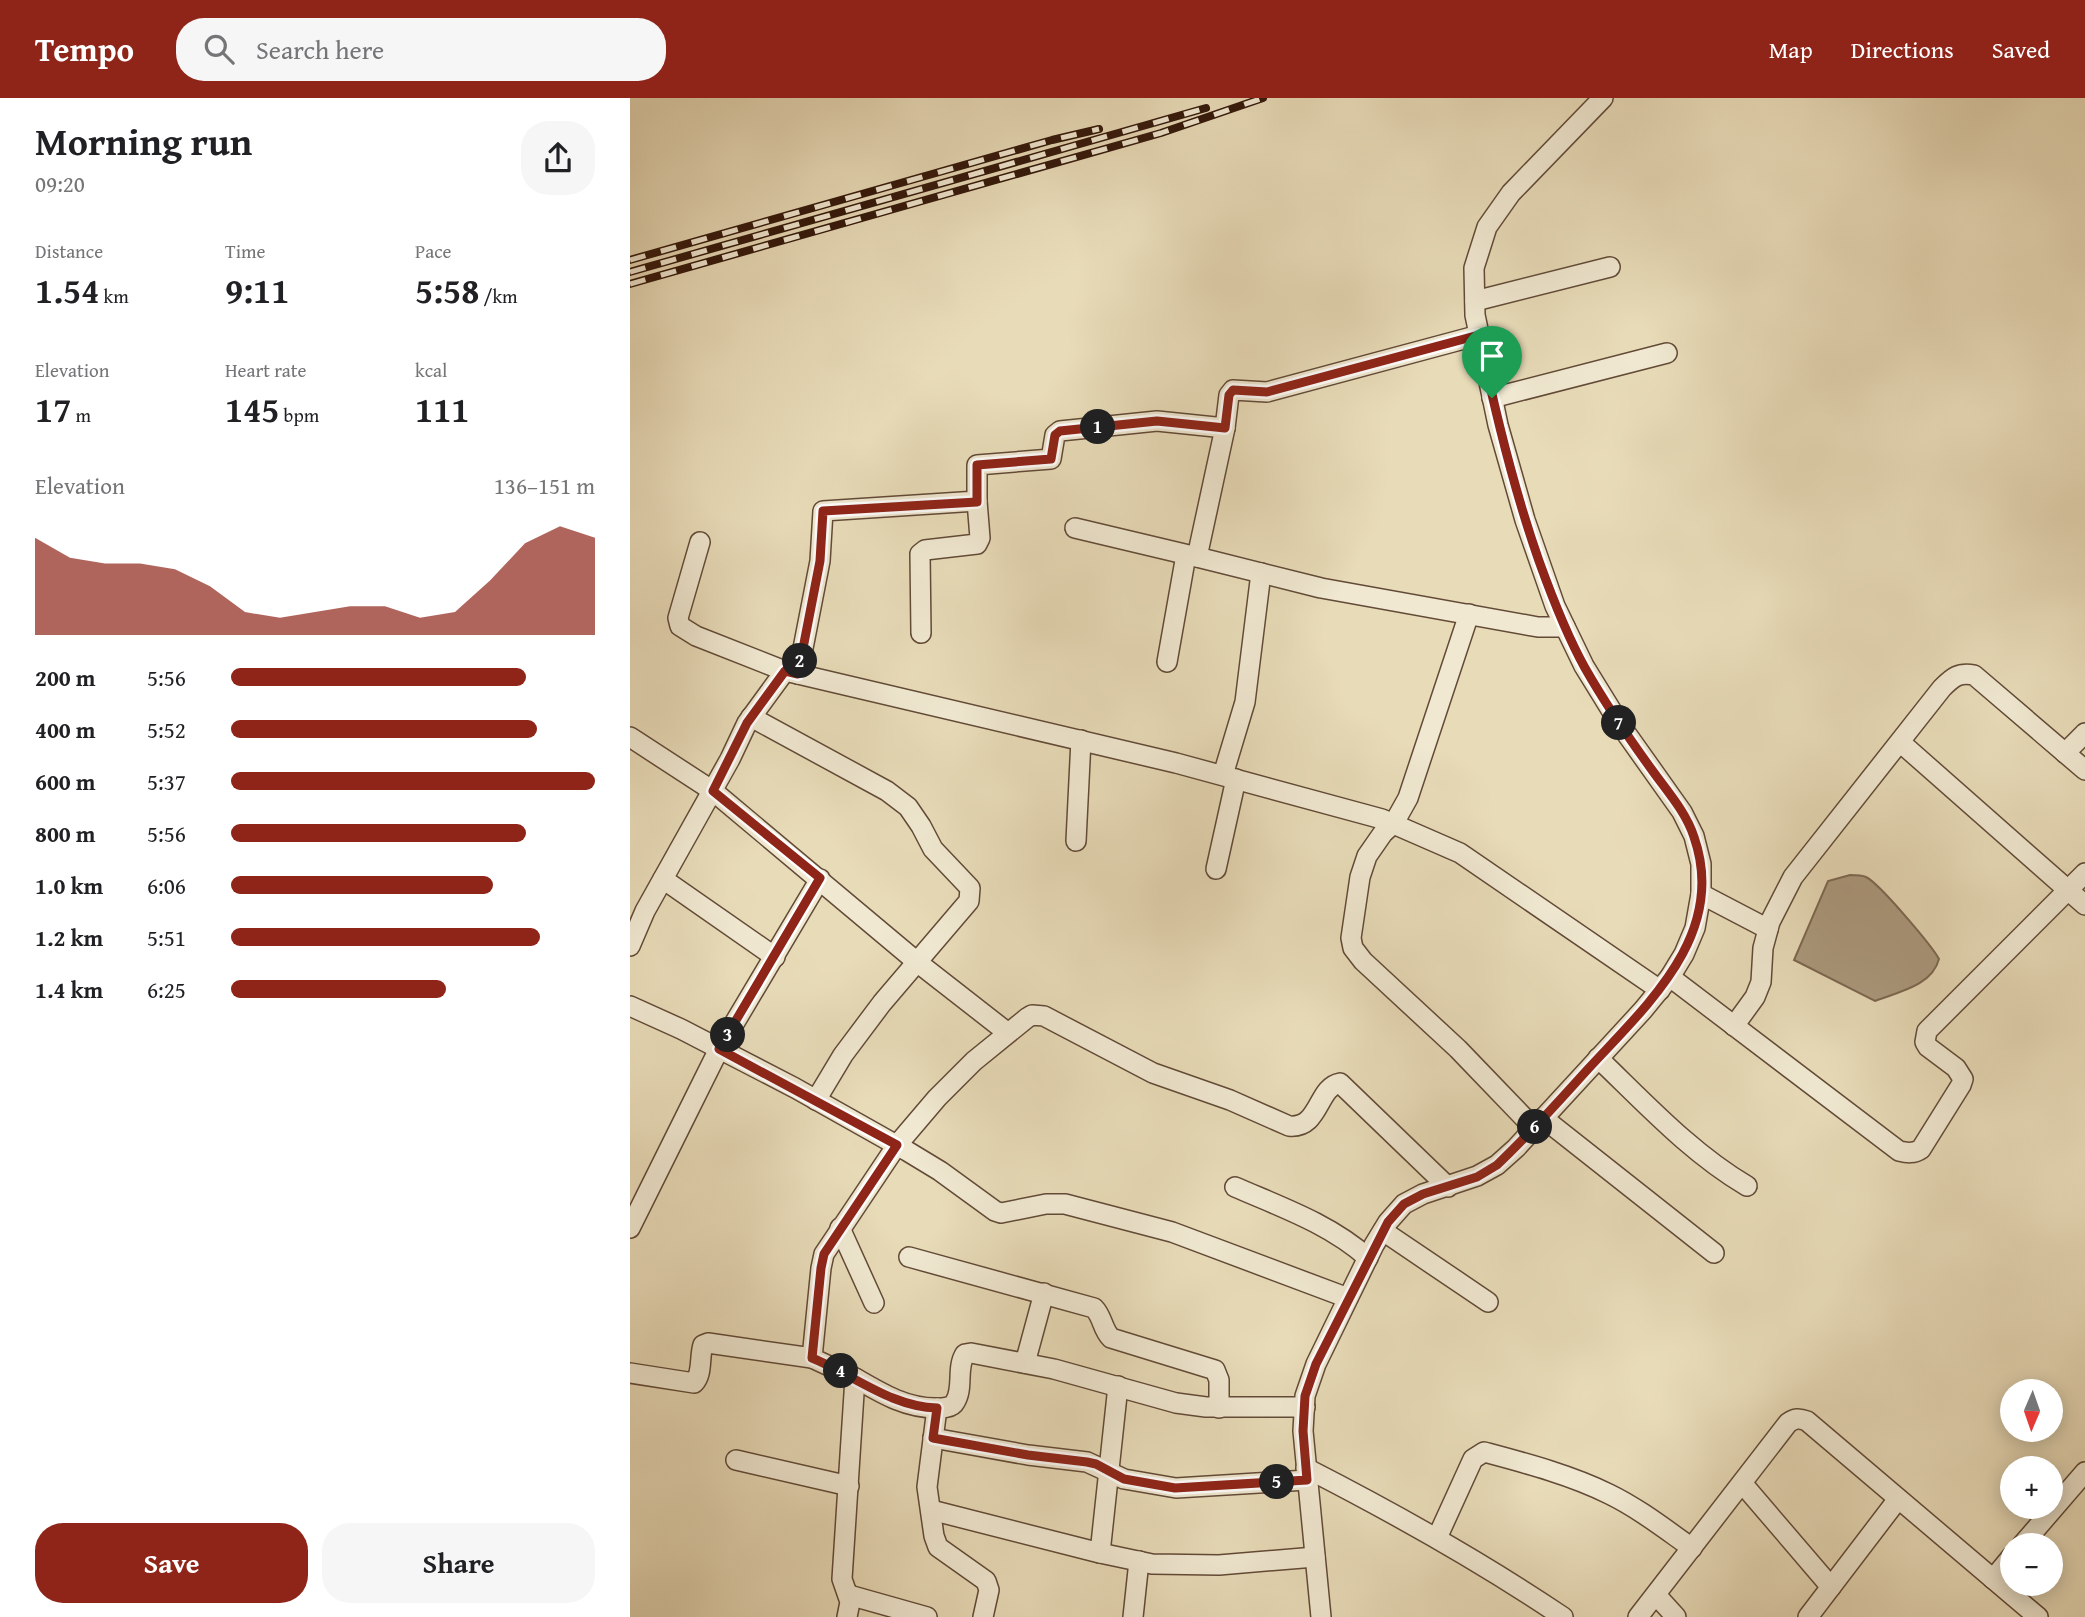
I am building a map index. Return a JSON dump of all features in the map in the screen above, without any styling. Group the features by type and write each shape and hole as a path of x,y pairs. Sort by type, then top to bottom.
{"street":[{"path":"1321,1617 1306,1474 1303,1431 1305,1396 1316,1364 1368,1258 1383,1231 1404,1204 1423,1194 1477,1177 1497,1165 1539,1123 1665,983 1684,954 1695,928 1701,894 1699,855 1694,836 1682,812 1621,726 1584,666 1555,606 1525,520 1492,398 1475,301 1474,268 1487,226 1511,192 1603,98"},
{"path":"1475,301 1610,267"},
{"path":"1167,662 1225,428 1229,395 1233,390 1267,392 1479,335"},
{"path":"1492,398 1667,353"},
{"path":"921,633 920,554 925,550 977,544 977,465 1051,459 1055,435 1060,431 1157,421 1225,428"},
{"path":"630,946 663,879 751,717 791,672 820,561 823,511 977,502"},
{"path":"1075,528 1321,588 1538,627 1565,627"},
{"path":"699,542 678,618 680,626 696,636 791,672 1230,777 1394,823 1460,853 1734,1026 1899,1151 1907,1153 1921,1149 1963,1079 1956,1068 1928,1047 1924,1037 1927,1031 2085,873"},
{"path":"1216,869 1245,702 1261,573"},
{"path":"1469,614 1408,798 1394,823 1367,856 1360,877 1351,929 1353,948 1363,961 1539,1123 1714,1253"},
{"path":"1734,1026 1755,997 1761,982 1763,948 1768,929 1793,877 1953,677 1963,673 1974,675 2085,770"},
{"path":"751,717 887,790 908,807 933,849 970,888 969,901 862,1028 816,1100"},
{"path":"2065,753 2085,733"},
{"path":"630,737 713,791 917,962 1008,1033"},
{"path":"1076,841 1082,740"},
{"path":"1900,741 2085,905"},
{"path":"630,1228 719,1049 820,878"},
{"path":"663,879 775,957"},
{"path":"1701,894 1768,929"},
{"path":"630,1006 719,1049 897,1145 940,1171 995,1211 1001,1213 1046,1204 1065,1204 1172,1232 1348,1298"},
{"path":"812,1358 824,1254 840,1228 897,1145 946,1089 974,1061 1032,1015 1044,1016 1153,1073 1230,1100 1289,1126 1297,1127 1307,1122 1333,1085 1340,1083 1448,1187"},
{"path":"1598,1058 1700,1154 1748,1186"},
{"path":"1235,1187 1328,1228 1368,1258"},
{"path":"840,1228 874,1303"},
{"path":"1383,1231 1488,1302"},
{"path":"909,1257 1094,1308 1099,1313 1105,1332 1111,1338 1215,1370 1219,1380 1219,1408"},
{"path":"1025,1363 1044,1293"},
{"path":"630,1373 694,1382 699,1376 703,1345 708,1343 812,1358 909,1405 937,1408 951,1406 956,1401 961,1362 965,1354 1025,1363 1118,1386 1176,1404 1219,1408 1305,1407"},
{"path":"846,1617 849,1595 842,1579 855,1378"},
{"path":"1100,1553 1118,1386"},
{"path":"937,1408 928,1487 934,1536 938,1547 986,1581 989,1590 983,1617"},
{"path":"1639,1617 1788,1423 1800,1418 1807,1421 2038,1617"},
{"path":"933,1438 1028,1455 1087,1462 1124,1479 1175,1488 1306,1474 1396,1514 1503,1577 1563,1617"},
{"path":"1437,1538 1473,1459 1484,1452 1579,1481 1608,1493 1692,1548"},
{"path":"736,1460 849,1486"},
{"path":"2032,1533 2085,1472"},
{"path":"1742,1483 1831,1587"},
{"path":"1808,1617 1898,1499"},
{"path":"931,1510 1139,1562 1208,1565 1315,1557"},
{"path":"1133,1617 1139,1562"},
{"path":"1993,1579 2000,1571"},
{"path":"849,1595 927,1617"},
{"path":"1656,1595 1676,1617"}],"shaded area":[{"path":"1850,875 1864,876 1873,882 1905,915 1939,959 1935,968 1922,982 1875,1001 1794,960 1828,881"}],"railway":[{"path":"630,284 1161,133 1263,98"},
{"path":"630,272 1206,108"},
{"path":"630,260 1099,129"}],"route":[{"path":"1479,335 1492,398 1525,520 1555,606 1584,666 1621,726 1682,812 1694,836 1701,864 1701,894 1695,928 1684,954 1670,977 1643,1010 1516,1148 1497,1165 1477,1177 1423,1194 1404,1204 1388,1222 1316,1364 1305,1396 1303,1431 1307,1480 1175,1488 1124,1479 1087,1462 980,1448 933,1438 937,1408 909,1405 894,1399 812,1358 824,1254 897,1145 719,1049 820,878 713,791 747,723 785,671 798,674 820,561 823,511 977,502 977,465 1051,459 1055,435 1060,431 1157,421 1225,428 1230,391 1238,389 1253,393 1267,392 1479,335"}]}
